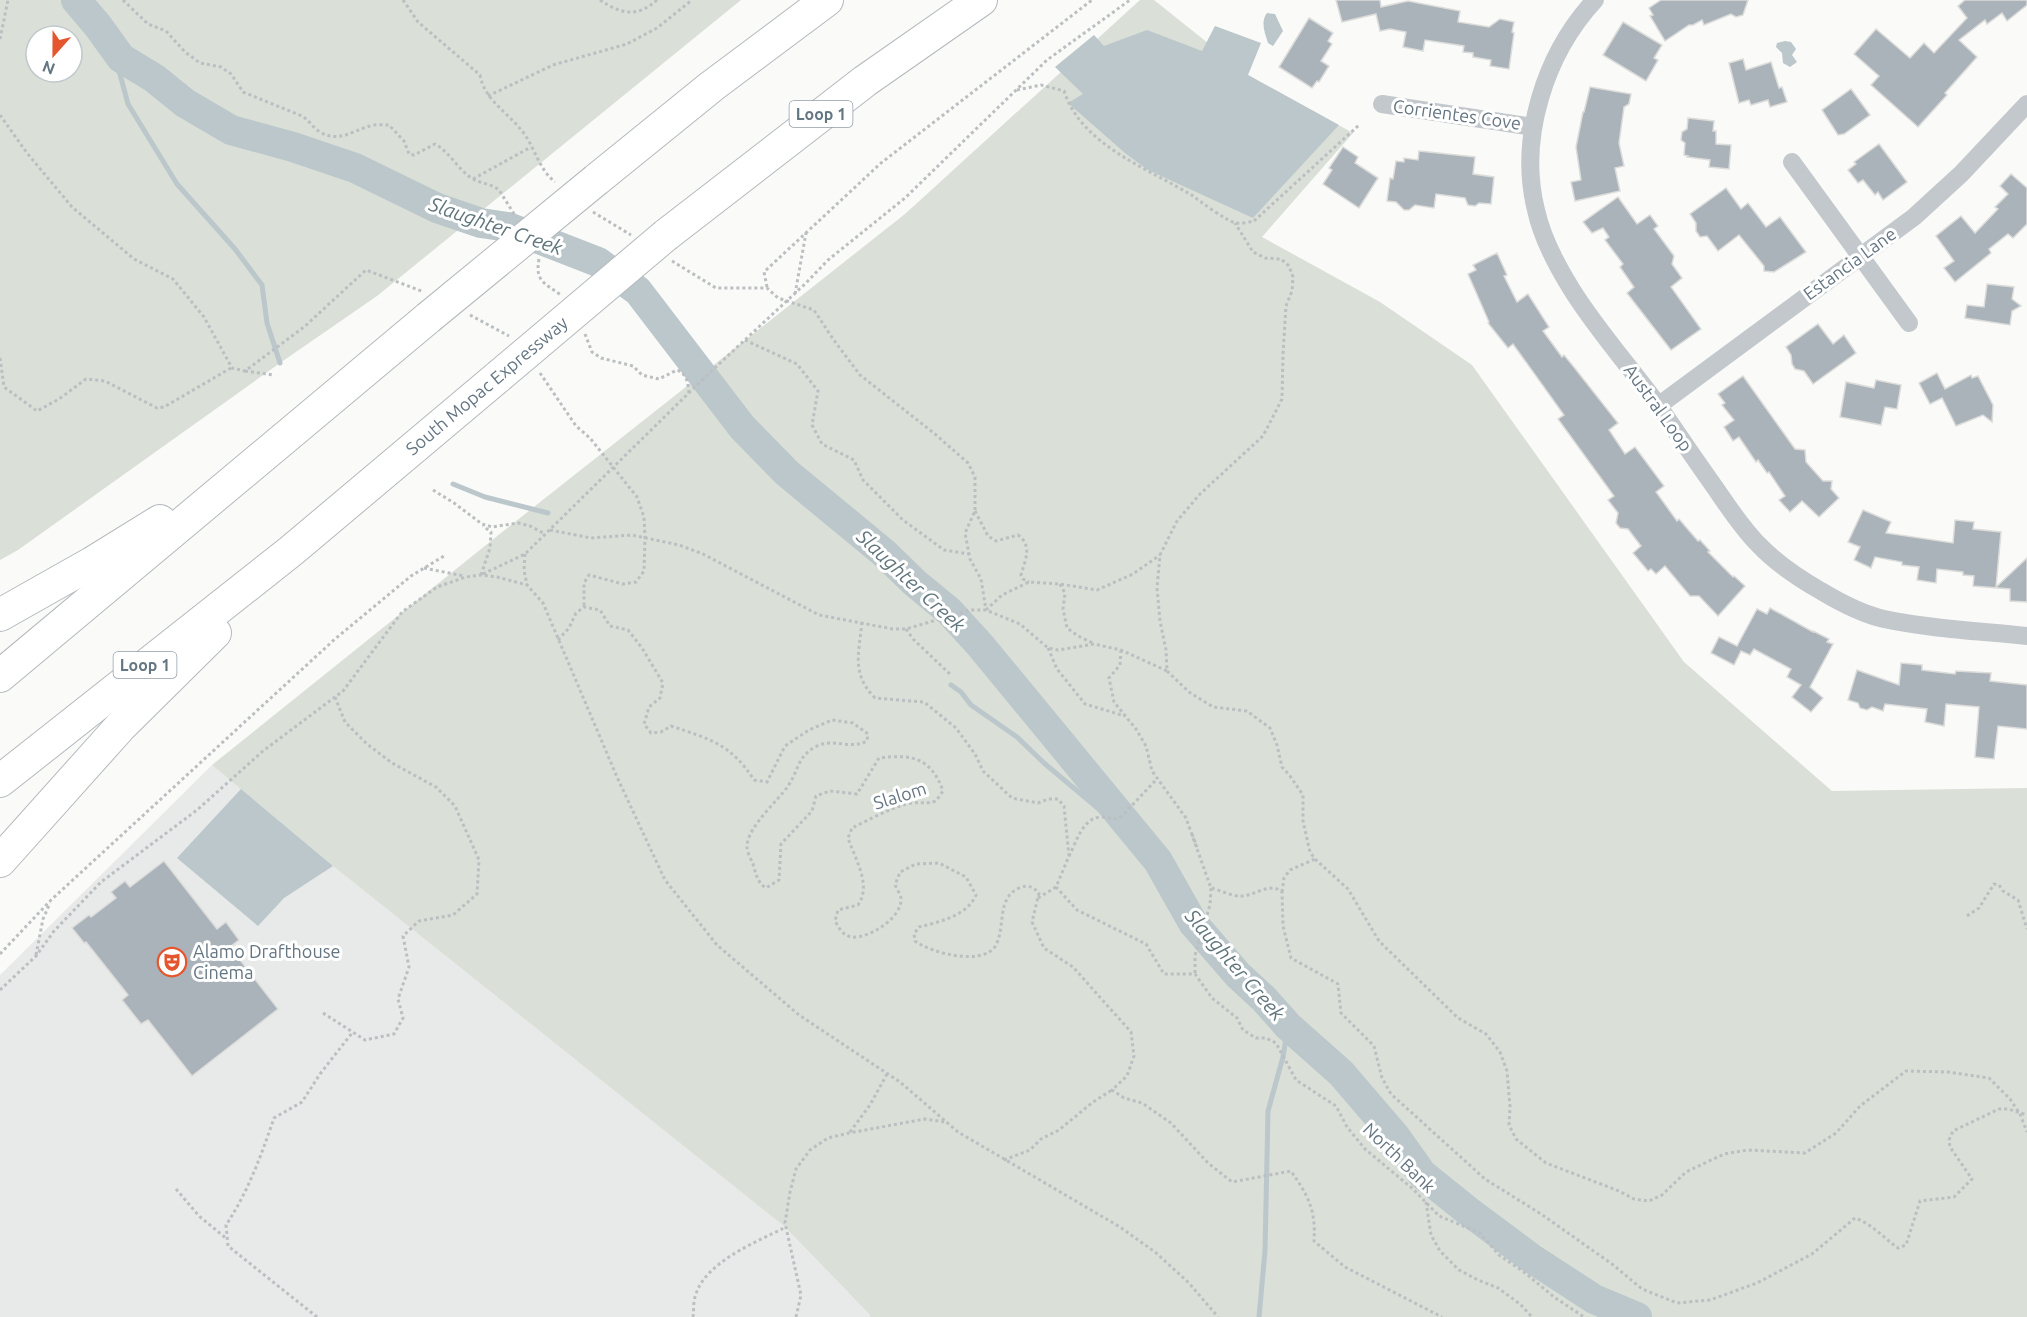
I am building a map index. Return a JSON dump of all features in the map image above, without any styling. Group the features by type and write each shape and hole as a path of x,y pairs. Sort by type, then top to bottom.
{"highway":[{"path":"0,676 250,465 430,307 596,180 712,86 827,0"},
{"name":"South Mopac Expressway","path":"0,781 291,551 666,235 865,81 981,0"},
{"path":"0,615 92,563 250,465"},
{"path":"0,861 120,727 257,591 291,551"}],"street":[{"name":"Austral Loop","path":"1595,0 1564,40 1545,82 1533,127 1531,177 1535,210 1545,237 1572,291 1658,406 1736,517 1757,543 1779,564 1843,603 1884,619 2027,636"},
{"name":"Corrientes Cove","path":"1382,104 1533,127"},
{"name":"Estancia Lane","path":"1658,406 1928,205 2027,104"},
{"path":"1792,162 1909,323"}],"path":[{"path":"0,39 8,0"},
{"path":"123,0 148,24 166,31 200,63 221,67 231,74 243,92 250,97 278,105 302,116 310,121 318,131 329,135 347,136 371,126 389,125 404,141 409,154 414,155 435,144 442,148 453,162 473,179 500,190 518,219"},
{"path":"403,0 418,22 480,75 482,87 488,96 524,134 546,174 558,183"},
{"path":"600,0 619,11 627,12 649,7 657,0"},
{"path":"488,96 553,65 627,44 657,28 692,0"},
{"path":"767,288 764,272 881,163 1092,0"},
{"path":"481,575 525,554 612,467 787,302 828,260 905,198 1047,60 1130,0"},
{"path":"1015,90 1041,85 1064,91 1077,117 1119,154 1128,161 1166,179 1234,223 1241,230 1252,252 1265,258 1281,259 1289,266 1293,277 1292,291 1286,306 1282,354 1282,399 1263,436 1200,494 1176,521 1160,555 1157,588 1167,671"},
{"path":"0,116 72,207 134,259 173,279 204,317 232,368"},
{"path":"1234,223 1254,221 1359,125"},
{"path":"473,179 531,147"},
{"path":"795,294 807,231"},
{"path":"540,251 536,273 541,281 561,296"},
{"path":"245,371 304,327 366,270 430,307"},
{"path":"787,302 814,310 860,375 935,434 968,464 975,477 975,511 965,533 969,554 981,579 986,610"},
{"path":"467,313 515,340"},
{"path":"580,325 586,334 592,352 601,358 633,366 642,375 659,379 677,370 687,378 689,393"},
{"path":"745,340 797,364 818,391 812,426 822,444 854,460 863,480 903,520 944,550 969,554"},
{"path":"0,358 4,387 37,411 86,380 105,381 157,408 164,407 232,368 274,375"},
{"path":"535,367 576,426 590,438 638,497 645,517 644,571 636,582 623,584 589,575 584,583 584,606 576,613 569,628 558,640"},
{"path":"433,490 491,532 490,548 481,575"},
{"path":"975,511 988,536 996,541 1018,535 1025,540 1028,550 1021,575 1029,582 1097,590 1133,574 1160,555"},
{"path":"482,524 492,527 518,524 530,526 545,534"},
{"path":"550,530 591,538 632,535 680,545 704,554 819,615 906,629 970,610 986,610 1020,624 1048,648 1057,669 1085,704 1126,717"},
{"path":"525,554 524,570 527,585"},
{"path":"0,954 51,900 335,639 422,568 444,556"},
{"path":"422,568 466,577"},
{"path":"0,990 36,956 54,931 101,882 197,810 262,751 343,691 402,612 436,587 466,577 481,575 510,579 527,585 543,603 665,880 717,945 799,1015 887,1074 958,1132 1052,1185 1120,1227 1155,1252 1189,1283 1218,1317"},
{"path":"986,610 1002,595 1029,582"},
{"path":"1060,584 1065,593 1063,609 1067,628 1078,636 1094,644 1121,650 1167,671 1189,692 1213,707 1247,711 1270,728 1282,767 1303,795 1303,821 1310,852 1348,889 1379,941 1458,1018 1486,1034 1500,1052 1507,1071 1509,1125 1516,1139 1546,1163 1634,1199 1649,1200 1662,1195 1686,1172 1724,1154 1748,1150 1804,1153 1836,1133 1860,1106 1906,1071 1948,1072 1989,1078 2010,1099 2020,1114 2027,1132"},
{"name":"Slalom","path":"584,606 600,610 610,626 627,630 642,648 663,683 660,698 649,707 644,724 651,733 662,732 671,726 722,744 745,765 754,780 768,782 785,746 809,730 832,720 852,723 868,734 867,741 860,745 830,742 817,746 801,757 794,778 777,802 756,823 747,847 759,883 766,888 779,880 781,844 812,811 816,795 830,791 857,794 879,758 896,756 917,758 938,776 943,791 936,801 924,805 914,803 904,805 852,828 848,837 863,875 864,896 858,905 838,910 835,921 841,931 851,937 868,935 879,929 898,911 901,899 895,885 900,872 916,864 939,863 966,877 976,895 972,904 944,921 918,927 914,934 915,941 923,947 961,957 984,956 995,946 1004,903 1012,891 1024,885 1033,887 1039,894 1038,898"},
{"path":"862,622 858,668 863,687 874,698 924,702 956,728 975,754 983,771 1012,798 1038,803 1048,799 1058,799 1064,806 1069,856"},
{"path":"906,629 913,639 952,676"},
{"path":"1048,648 1065,649 1094,644"},
{"path":"1121,650 1120,665 1108,678 1114,702 1146,746 1155,781 1164,786"},
{"path":"323,1013 365,1040 394,1034 403,1018 398,999 409,967 404,936 419,921 453,915 477,894 479,861 455,806 436,787 392,763 367,744 345,722 335,697"},
{"path":"1056,887 1077,910 1146,944 1164,974 1195,974 1194,955 1210,905 1211,888 1182,813 1152,771"},
{"path":"1004,1160 1030,1150 1041,1138 1059,1130 1127,1076 1134,1056 1131,1032 1073,967 1044,948 1032,922 1038,898 1056,887 1069,856 1089,821 1096,817 1116,820 1155,781"},
{"path":"1315,859 1290,870 1284,878 1283,926 1291,958 1338,984 1341,1013 1374,1046 1382,1078 1391,1094 1485,1179 1541,1214 1642,1289 1677,1303 1710,1300 1757,1283 1812,1254 1856,1218 1867,1222 1898,1248 1906,1245 1920,1201 1954,1197 1972,1179 1950,1147 1949,1140 1953,1131 1999,1109 2008,1109 2027,1115"},
{"path":"1967,916 1979,908 1994,884 1999,885 2003,891 2018,900 2027,929"},
{"path":"1211,888 1240,897 1272,888 1282,892"},
{"path":"36,956 43,919 51,900"},
{"name":"North Bank","path":"1195,974 1212,998 1237,1018 1243,1030 1256,1038 1266,1038 1276,1043 1296,1080 1336,1106 1347,1127 1365,1149 1413,1189 1439,1216 1480,1233 1499,1255 1584,1317"},
{"path":"317,1317 228,1246 226,1225 239,1206 257,1166 274,1118 302,1102 320,1074 352,1033"},
{"path":"849,1133 870,1105 887,1074"},
{"path":"1112,1090 1124,1098 1142,1102 1171,1123 1208,1163 1232,1182 1290,1171 1306,1194 1316,1221 1314,1241 1345,1267 1442,1317"},
{"path":"796,1317 801,1295 785,1227 796,1169 810,1150 828,1138 849,1133 925,1119 946,1122"},
{"path":"176,1189 199,1216 227,1239"},
{"path":"1425,1202 1431,1235 1440,1251 1459,1270 1498,1288 1520,1304 1532,1317"},
{"path":"693,1317 695,1295 701,1283 720,1263 785,1227"}],"shaded area":[{"path":"0,0 741,0 377,296 18,550 0,560"},
{"path":"1140,0 1154,0 1248,75 1353,133 1262,237 1380,302 1472,365 1684,662 1832,791 2027,788 2027,1317 869,1317 870,1315 785,1227 333,866 212,765 905,214"},
{"path":"1267,13 1275,14 1283,31 1273,46 1268,43 1264,28"},
{"path":"1215,26 1261,43 1248,75 1339,125 1253,218 1148,170 1125,153 1068,103 1083,94 1055,67 1094,35 1104,46 1147,30 1202,51"},
{"path":"1791,42 1796,49 1792,55 1797,62 1790,67 1783,63 1782,53 1776,47 1777,43"},
{"path":"212,765 333,866 785,1227 870,1315 869,1317 0,1317 0,975"},
{"path":"241,789 333,866 284,898 258,926 177,858"}],"building":[{"path":"1336,0 1380,0 1381,7 1408,1 1460,11 1458,22 1489,27 1500,19 1514,22 1509,69 1490,66 1491,60 1473,57 1473,53 1463,52 1464,46 1425,40 1423,51 1403,47 1406,32 1390,29 1380,31 1376,14 1342,22"},
{"path":"1661,0 1748,0 1743,15 1736,17 1731,14 1704,25 1702,20 1689,25 1665,41 1650,16 1653,15 1649,8"},
{"path":"1965,0 2027,0 2027,5 2007,21 2002,13 1987,24 1985,20 1959,40 1977,57 1918,127 1871,85 1879,76 1854,54 1876,29 1910,58 1924,43 1934,53 1967,18 1958,6"},
{"path":"1309,18 1333,33 1328,41 1332,44 1321,61 1329,66 1319,82 1317,81 1312,88 1279,67"},
{"path":"1623,22 1662,45 1654,58 1658,60 1646,81 1603,55"},
{"path":"1743,59 1746,70 1771,62 1779,88 1782,87 1787,102 1770,107 1768,100 1751,105 1749,100 1739,103 1729,63"},
{"path":"1590,87 1631,94 1629,104 1624,107 1619,143 1624,166 1615,168 1620,191 1575,201 1571,182 1581,180 1576,147"},
{"path":"1851,89 1870,115 1844,134 1838,135 1822,110"},
{"path":"1688,118 1714,121 1713,131 1716,131 1716,144 1731,145 1729,169 1709,167 1710,160 1684,155 1685,143 1681,140 1682,132 1687,129"},
{"path":"1879,144 1907,182 1883,200 1878,192 1875,195 1863,180 1858,183 1848,170 1856,164 1854,162"},
{"path":"1343,147 1358,157 1355,163 1378,178 1359,208 1323,184 1332,170 1329,168"},
{"path":"1419,151 1475,157 1473,174 1494,177 1491,204 1468,205 1465,198 1436,194 1434,208 1415,205 1409,210 1404,210 1396,202 1387,201 1390,178 1393,179 1396,161 1404,162 1404,158 1418,160"},
{"path":"2011,174 2027,188 2027,224 2013,238 2008,234 1989,249 1991,253 1955,282 1944,268 1954,261 1936,236 1961,216 1975,233 1998,209 1995,207 2008,194 2000,186"},
{"path":"1726,188 1741,209 1748,203 1766,227 1780,217 1806,252 1774,272 1764,271 1764,266 1739,235 1718,251 1707,236 1700,237 1696,231 1696,223 1690,214"},
{"path":"1618,197 1637,224 1650,215 1658,226 1654,229 1674,256 1672,264 1682,278 1671,287 1701,329 1671,350 1627,293 1634,287 1620,267 1623,264 1605,240 1609,237 1603,228 1592,233 1583,222"},
{"path":"1497,253 1507,275 1504,276 1517,302 1528,294 1549,327 1543,331 1618,423 1609,430 1625,454 1635,447 1664,486 1656,492 1677,521 1679,519 1710,551 1708,552 1745,586 1718,616 1699,596 1690,596 1665,566 1656,574 1651,569 1648,571 1633,553 1641,546 1628,529 1620,528 1616,523 1618,513 1608,500 1614,496 1558,419 1564,415 1513,344 1508,348 1488,323 1468,274 1476,270 1473,265"},
{"path":"1987,284 2014,287 2012,299 2021,306 2012,311 2010,325 1965,318 1967,305 1984,307"},
{"path":"1818,324 1833,344 1844,335 1856,353 1813,384 1804,371 1795,369 1786,347"},
{"path":"1937,373 1945,389 1971,375 1972,378 1978,376 1993,405 1992,422 1983,415 1956,426 1942,398 1930,404 1919,383"},
{"path":"1743,376 1795,449 1805,450 1806,462 1823,481 1832,481 1831,489 1839,498 1819,517 1802,501 1790,512 1779,500 1785,496 1769,472 1767,473 1758,460 1756,462 1739,437 1733,441 1724,427 1734,420 1722,405 1725,403 1718,394"},
{"path":"1876,380 1901,385 1897,409 1885,407 1881,425 1840,417 1846,382 1874,388"},
{"path":"1863,510 1891,522 1886,533 1953,543 1955,520 1974,522 1973,529 2001,532 1996,587 2027,558 2027,602 2010,601 2010,589 1973,586 1974,576 1963,575 1963,572 1937,569 1936,583 1917,580 1919,567 1902,565 1902,562 1875,557 1871,568 1854,560 1860,547 1848,542"},
{"path":"1770,608 1829,639 1827,642 1833,644 1810,687 1823,698 1811,712 1792,697 1801,685 1787,677 1791,669 1754,649 1750,655 1741,651 1734,665 1711,653 1719,637 1737,646 1757,609 1767,614"},
{"path":"1901,663 1922,665 1922,670 1955,674 1956,671 1991,673 1990,681 2027,685 2027,729 1998,726 1994,759 1975,757 1979,707 1946,704 1944,726 1925,722 1927,709 1885,704 1883,711 1872,707 1867,710 1860,708 1858,703 1848,700 1857,670 1899,685"},
{"name":"Alamo Drafthouse Cinema","path":"164,861 217,929 226,922 239,940 230,947 278,1009 192,1076 148,1020 141,1024 122,1000 128,995 72,928 116,898 111,892 125,881 130,887"}],"waterway":[{"name":"Slaughter Creek","path":"76,0 121,58 154,78 185,103 231,130 293,147 355,168 437,208 481,223 508,227 598,262 638,291 742,427 787,473 884,553 949,611 980,645 1158,861 1193,923 1238,975 1288,1026 1341,1073 1395,1136 1422,1174 1531,1258 1594,1299 1637,1317"},
{"path":"113,48 128,104 177,184 235,249 262,285 267,323 280,363"},
{"path":"453,484 485,497 548,513"},
{"path":"951,685 961,692 971,705 1017,737 1100,810 1114,805"},
{"path":"1259,1317 1265,1251 1268,1111 1283,1057 1288,1026"}],"place":[{"name":"Alamo Drafthouse Cinema","path":"172,962"}]}
